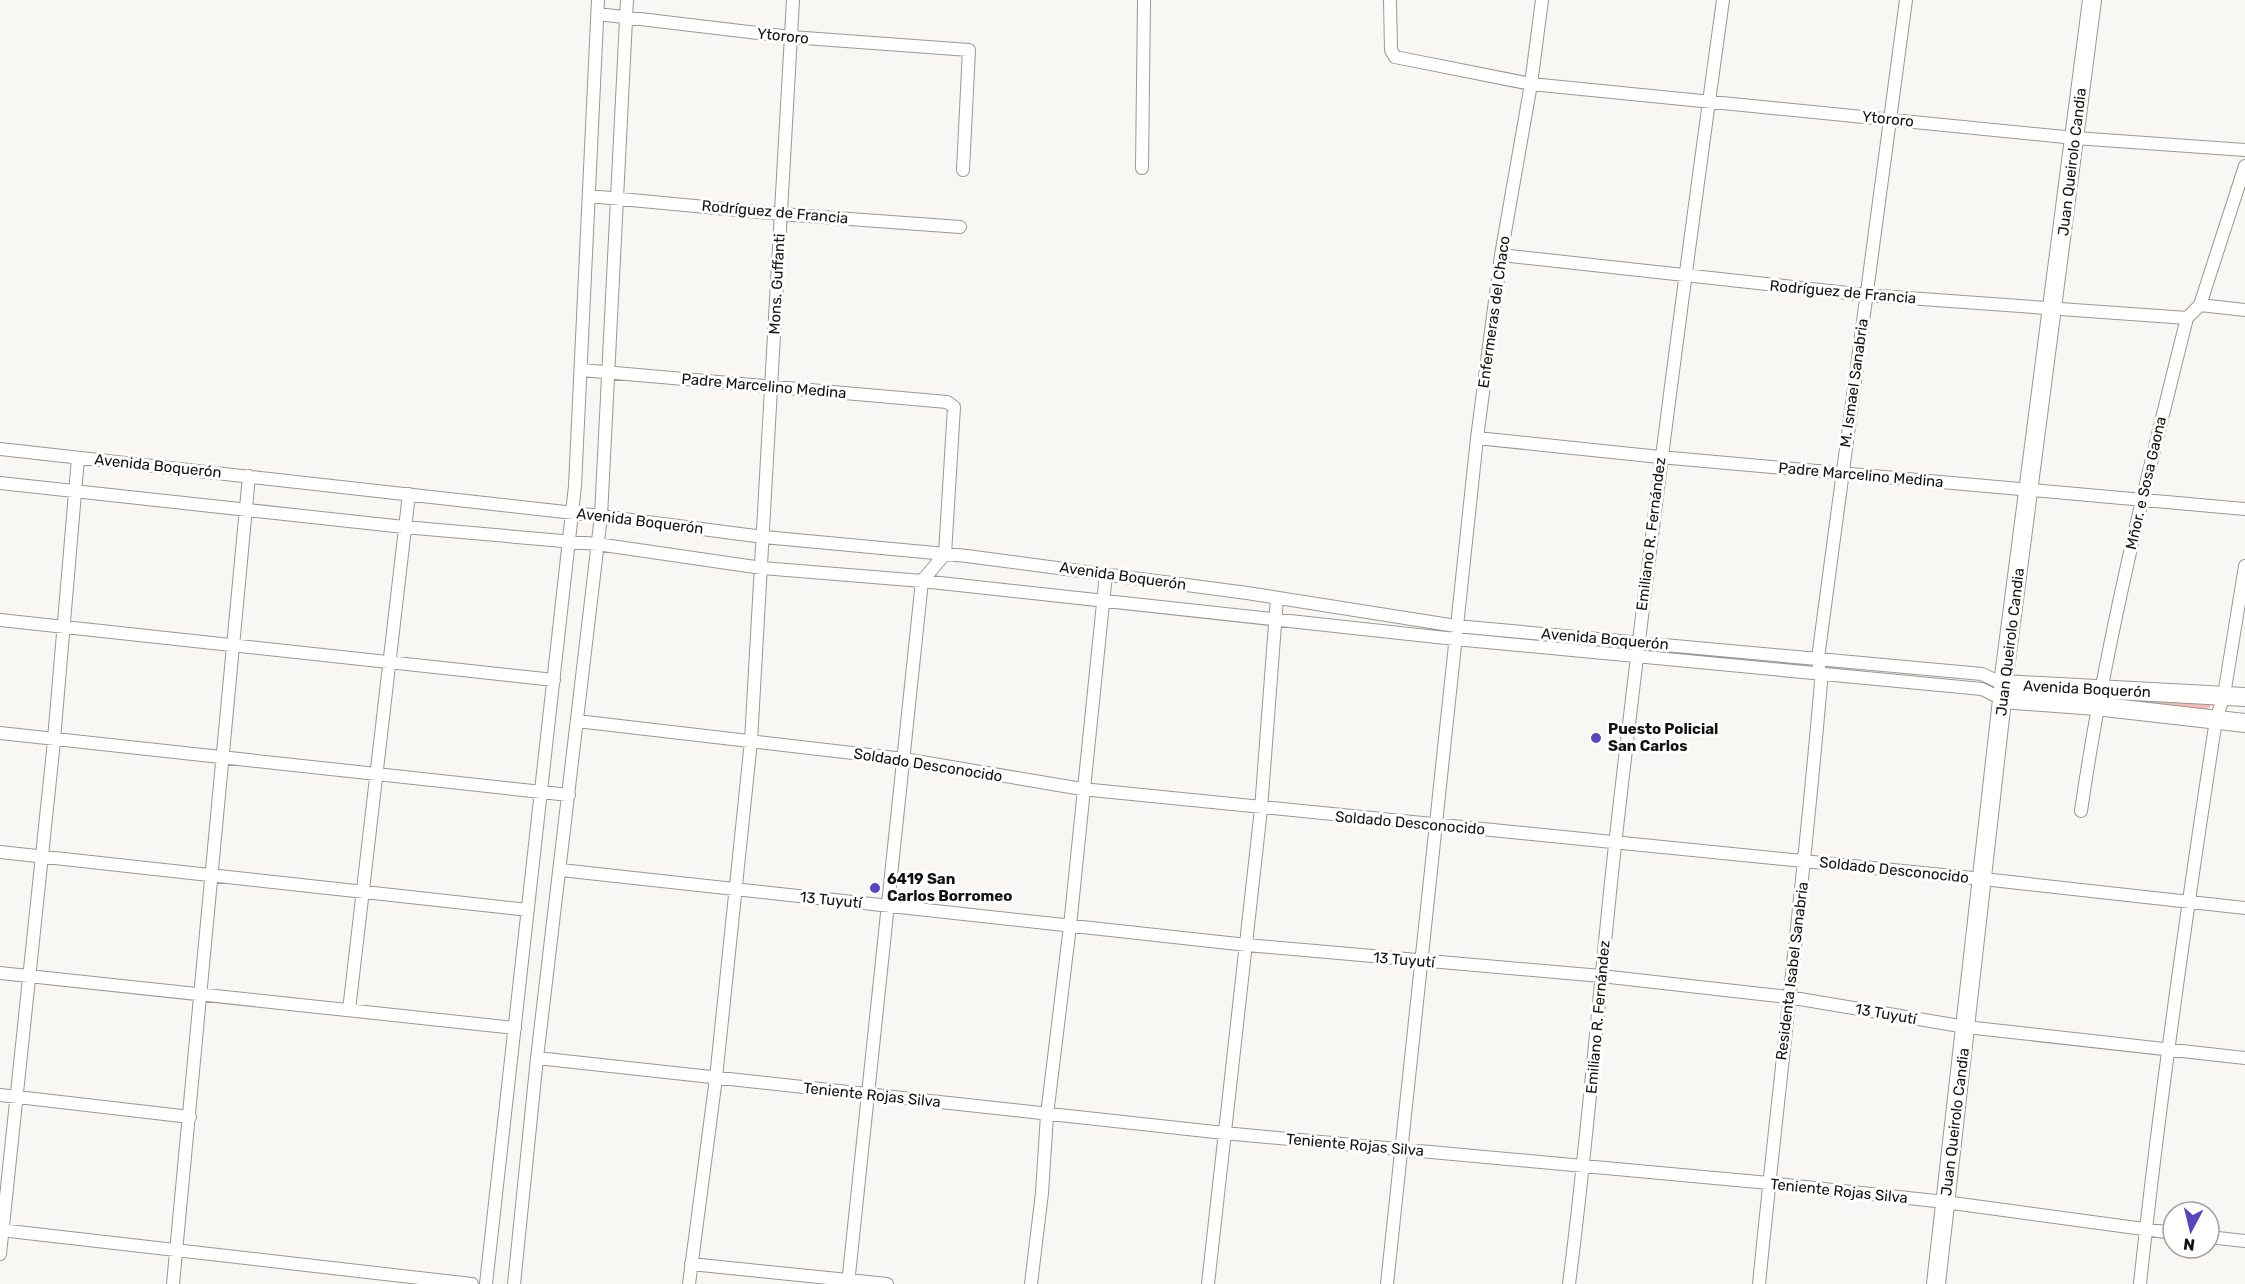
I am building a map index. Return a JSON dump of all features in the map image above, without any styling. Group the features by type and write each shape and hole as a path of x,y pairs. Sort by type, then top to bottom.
{"street":[{"path":"486,1284 573,512 598,0"},
{"path":"514,1284 537,1058 601,516 619,197 627,0"},
{"name":"Mons. Guffanti","path":"689,1284 716,1078 751,741 793,0"},
{"path":"1142,168 1144,0"},
{"name":"Ytororo","path":"1390,0 1391,50 1395,57 1531,84 2075,138 2245,150"},
{"name":"Enfermeras del Chaco","path":"1387,1284 1477,438 1501,255 1531,84 1542,0"},
{"name":"Emiliano R. Fernández","path":"1569,1284 1584,1165 1615,843 1660,457 1723,0"},
{"name":"M. Ismael Sanabria","path":"1818,658 1866,295 1892,120 1906,0"},
{"name":"Juan Queirolo Candia","path":"1936,1284 2003,692 2092,0"},
{"name":"Ytororo","path":"598,14 791,37 969,50 963,170"},
{"name":"Mñor. e Sosa Gaona","path":"2080,810 2098,698 2141,499 2187,318 2200,304 2245,166"},
{"name":"Rodríguez de Francia","path":"589,196 619,197 781,214 960,226"},
{"name":"Rodríguez de Francia","path":"1501,255 1684,277 1866,295 2187,318"},
{"path":"2200,304 2245,310"},
{"name":"Padre Marcelino Medina","path":"581,370 772,389 947,402 954,407 945,554"},
{"name":"Padre Marcelino Medina","path":"1477,438 1660,457 2245,509"},
{"name":"Avenida Boquerón","path":"0,449 573,512 764,537 945,554 1277,598 1456,626 1982,674 2003,692"},
{"path":"0,1254 30,976 78,458"},
{"path":"173,1284 249,477"},
{"name":"Avenida Boquerón","path":"0,483 404,527 597,544 762,568 922,581 1276,621 1637,657 2003,692 2098,698 2224,695 2245,698"},
{"path":"349,1010 409,494"},
{"path":"849,1282 922,581 945,554"},
{"path":"2140,1284 2167,1050 2188,902 2216,720 2224,695 2245,566"},
{"path":"1031,1284 1042,1193 1047,1115 1070,926 1082,789 1106,574"},
{"path":"1208,1284 1261,809 1277,598"},
{"path":"0,620 233,646 388,660 554,680"},
{"name":"Residenta Isabel Sanabria","path":"1759,1284 1788,997 1806,861 1820,674 1818,658"},
{"name":"Avenida Boquerón","path":"2098,698 2216,720 2245,723"},
{"name":"Soldado Desconocido","path":"577,721 904,759 1082,789 1261,809 1983,879 2245,908"},
{"path":"0,733 569,795"},
{"path":"0,852 528,910"},
{"name":"13 Tuyutí","path":"561,870 1247,945 1601,976 1788,997 1966,1027 2245,1058"},
{"path":"0,973 515,1028"},
{"name":"Teniente Rojas Silva","path":"537,1058 1224,1133 1769,1183 1945,1203 2161,1232"},
{"path":"0,1095 190,1117"},
{"path":"1,1230 472,1284"},
{"path":"2221,1239 2245,1242"},
{"path":"692,1264 849,1282 887,1284"}],"green space":[{"path":"2104,698 2212,704 2207,711"}],"place":[{"name":"Puesto Policial San Carlos","path":"1596,738"},
{"name":"6419 San Carlos Borromeo","path":"875,888"}]}
